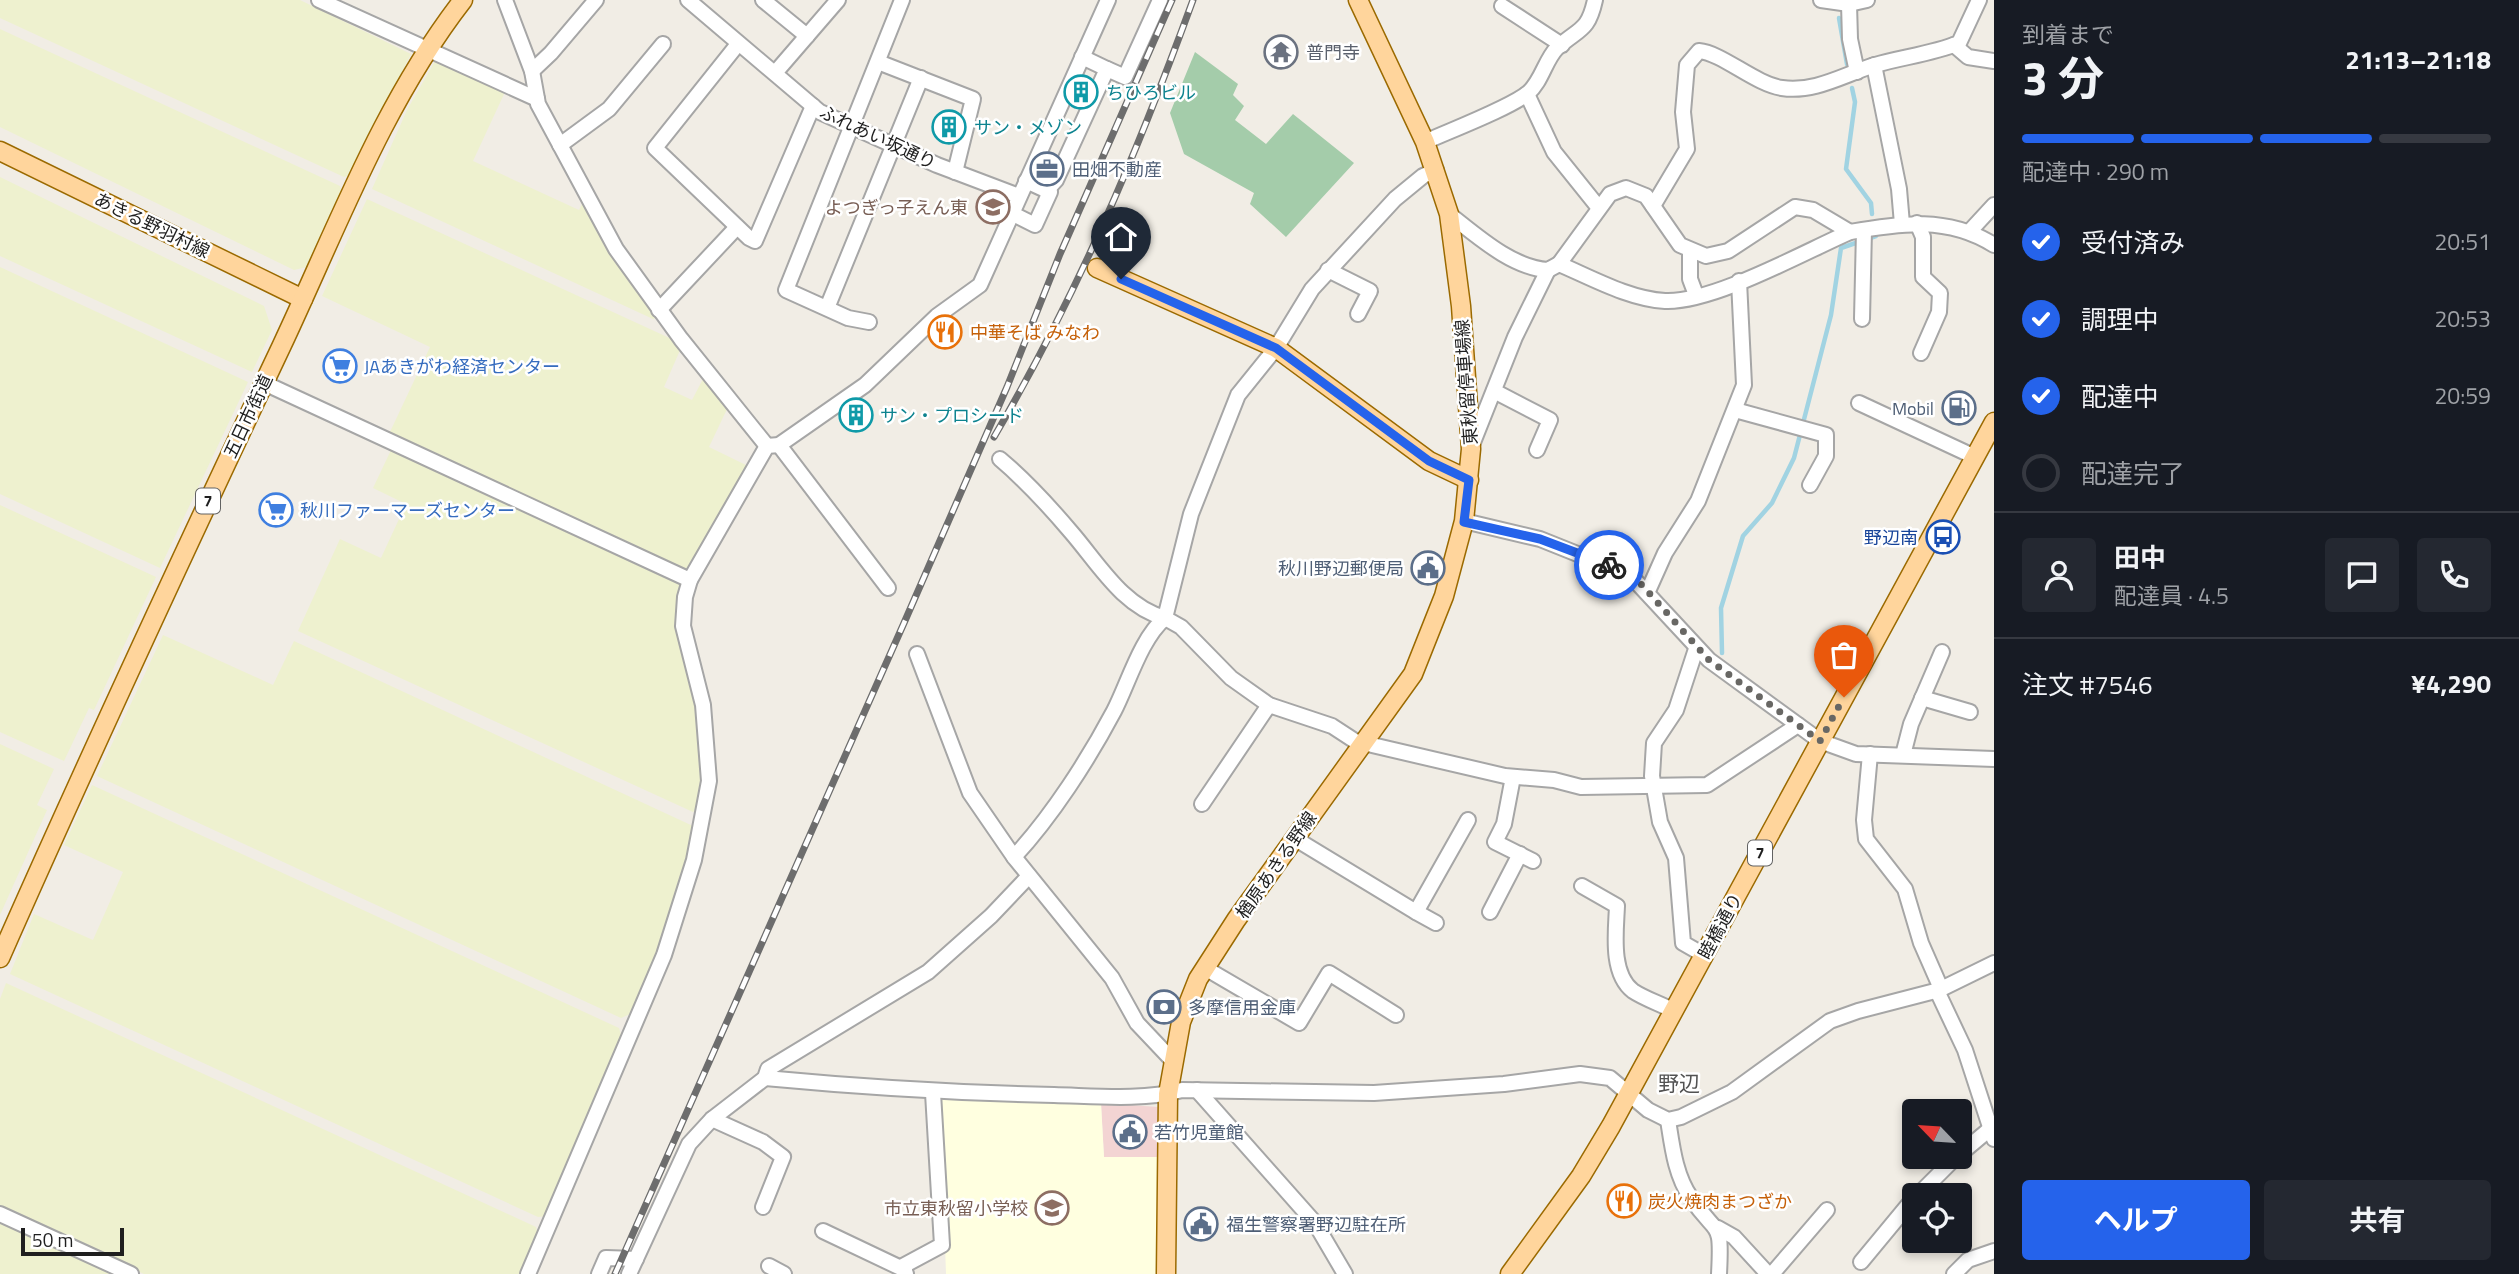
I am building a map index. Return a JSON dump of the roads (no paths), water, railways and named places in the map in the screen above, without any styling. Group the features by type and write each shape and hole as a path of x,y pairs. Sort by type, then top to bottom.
{"main road":[{"name":"五日市街道","path":"0,958 391,113 426,49 463,0"},
{"name":"東秋留停車場線","path":"1357,0 1425,142 1449,214 1461,306 1471,449 1469,480"},
{"name":"あきる野羽村線","path":"0,151 303,299"},
{"path":"1097,268 1276,348 1429,461 1469,480"},
{"name":"睦橋通り","path":"1510,1274 1581,1176 1628,1095 1975,457 1989,442 1994,422"},
{"name":"楢原あきる野線","path":"1166,1274 1168,1094 1172,1060 1181,1022 1205,968 1293,838 1413,674 1444,596 1464,522 1469,480"}],"street":[{"path":"319,0 537,99"},
{"path":"506,0 532,71 537,99 616,249 659,310 888,588"},
{"path":"532,71 596,0"},
{"name":"ふれあい坂通り","path":"688,0 813,106 852,128 893,146 1019,196"},
{"path":"763,0 807,36"},
{"path":"775,74 838,0"},
{"path":"869,322 786,290 902,0"},
{"path":"528,1274 664,955 694,860 709,781 703,705 684,626 690,580 773,446 853,395 896,358 937,316 972,294 980,285 1108,0"},
{"path":"1082,57 1125,77 1160,0"},
{"path":"1425,142 1527,94 1542,76 1555,50 1584,30 1590,21 1595,0"},
{"path":"1821,0 1849,5 1867,0"},
{"path":"1653,206 1687,149 1682,112 1687,65 1699,51 1707,52 1756,78 1782,88 1819,86 1874,65 1954,45 1962,39 1979,0"},
{"path":"1849,5 1850,39 1857,72"},
{"path":"1502,6 1562,45"},
{"path":"560,145 609,109 663,44"},
{"path":"738,44 654,148 737,228 755,241 813,106"},
{"path":"1954,45 1968,57 1994,61"},
{"path":"878,62 973,99 955,172"},
{"path":"1874,65 1899,189 1902,224"},
{"path":"1046,191 1056,180 1107,69"},
{"path":"827,308 921,78"},
{"path":"1527,94 1554,152 1599,208"},
{"path":"1014,857 1032,838 1085,761 1135,665 1165,618 1204,477 1238,395 1276,348 1298,309 1328,270 1395,199 1423,176 1436,170"},
{"path":"1011,213 1035,225 1050,192 1026,181"},
{"path":"1471,449 1515,337 1554,267 1610,194 1626,188 1646,196 1680,245 1706,256 1728,251 1795,207 1813,210 1860,236"},
{"path":"1970,231 1994,205"},
{"path":"1449,214 1486,243 1522,263 1554,267 1619,290 1665,301 1696,295 1860,236 1902,224 1917,223 1970,231 1994,245"},
{"path":"1917,223 1923,237 1923,276 1940,293 1939,312 1921,353"},
{"path":"659,310 737,228"},
{"path":"1860,236 1862,319"},
{"path":"1690,251 1690,279 1696,295"},
{"path":"1328,270 1370,291 1358,314"},
{"path":"1648,591 1665,553 1699,501 1744,385 1739,281"},
{"path":"264,383 690,580"},
{"path":"1494,391 1550,420 1537,450"},
{"path":"1859,404 1975,457"},
{"path":"1735,410 1826,435 1826,456 1810,485"},
{"path":"1000,459 1024,479 1114,585 1135,602 1181,626 1231,678 1269,705 1332,726 1364,743 1393,752 1513,777 1554,780 1581,787 1707,785 1798,725"},
{"path":"1464,522 1567,549 1630,575 1648,591 1696,649 1820,741 1856,754 1994,759"},
{"path":"1696,649 1676,710 1654,743 1653,786 1660,822 1676,858 1683,943 1704,955"},
{"path":"1903,755 1922,698 1942,652"},
{"path":"917,654 970,793 1014,857 1112,978 1137,1023 1172,1060"},
{"path":"1922,698 1970,712"},
{"path":"1202,804 1269,705"},
{"path":"1870,754 1864,820 1866,839 1905,889 1939,990 1965,1050 1993,1134 1972,1147"},
{"path":"1490,912 1526,857 1495,842 1504,824 1513,777"},
{"path":"1416,912 1468,820"},
{"path":"1293,838 1436,923"},
{"path":"629,1274 689,1144 712,1119 765,1078 768,1069 928,972 991,916 1029,876"},
{"path":"1582,886 1616,906 1615,950 1622,977 1632,990 1674,1011"},
{"path":"765,1078 933,1093 1098,1096 1168,1094 1197,1090 1374,1093 1504,1084 1580,1074 1610,1078 1648,1110 1668,1119 1681,1117 1732,1092 1830,1021 1858,1010 1939,990 1994,963"},
{"path":"1205,968 1299,1023 1329,973 1396,1015"},
{"path":"1197,1090 1315,1223 1345,1274"},
{"path":"906,1272 904,1266 942,1245 933,1093"},
{"path":"712,1119 763,1142 783,1157 763,1207"},
{"path":"1668,1119 1676,1166 1690,1197 1718,1228 1734,1237 1770,1274 1827,1210"},
{"path":"1930,1183 1944,1169"},
{"path":"0,1214 131,1274"},
{"path":"1861,1262 1902,1214"},
{"path":"1718,1228 1721,1238 1719,1274"},
{"path":"823,1231 906,1272"},
{"path":"1954,1274 1968,1260 1994,1251"},
{"path":"599,1274 606,1258 636,1259"},
{"path":"769,1266 784,1274"}],"waterway":[{"path":"1839,18 1847,64"},
{"path":"1852,88 1855,102 1846,169 1871,203 1872,214"},
{"path":"1722,653 1721,608 1743,536 1772,503 1794,458 1831,315 1841,248 1876,236"}],"railway":[{"path":"615,1274 904,623 1007,387 1060,254 1172,0"},
{"path":"994,437 1053,330 1104,223 1150,114 1193,0"}],"place":[{"name":"普門寺","path":"1281,52"},
{"name":"ちひろビル","path":"1081,92"},
{"name":"サン・メゾン","path":"949,127"},
{"name":"田畑不動産","path":"1047,169"},
{"name":"よつぎっ⼦えん東","path":"993,207"},
{"name":"中華そば みなわ","path":"945,332"},
{"name":"JAあきがわ経済センター","path":"340,366"},
{"name":"Mobil","path":"1959,408"},
{"name":"サン・プロシード","path":"856,415"},
{"name":"秋川ファーマーズセンター","path":"276,510"},
{"name":"野辺南","path":"1943,537"},
{"name":"秋川野辺郵便局","path":"1428,568"},
{"name":"多摩信用金庫","path":"1164,1007"},
{"name":"若竹児童館","path":"1130,1132"},
{"name":"炭火焼肉まつざか","path":"1624,1201"},
{"name":"市立東秋留小学校","path":"1052,1208"},
{"name":"福生警察署野辺駐在所","path":"1201,1224"}],"district":[{"name":"野辺","path":"1679,1083"}]}
